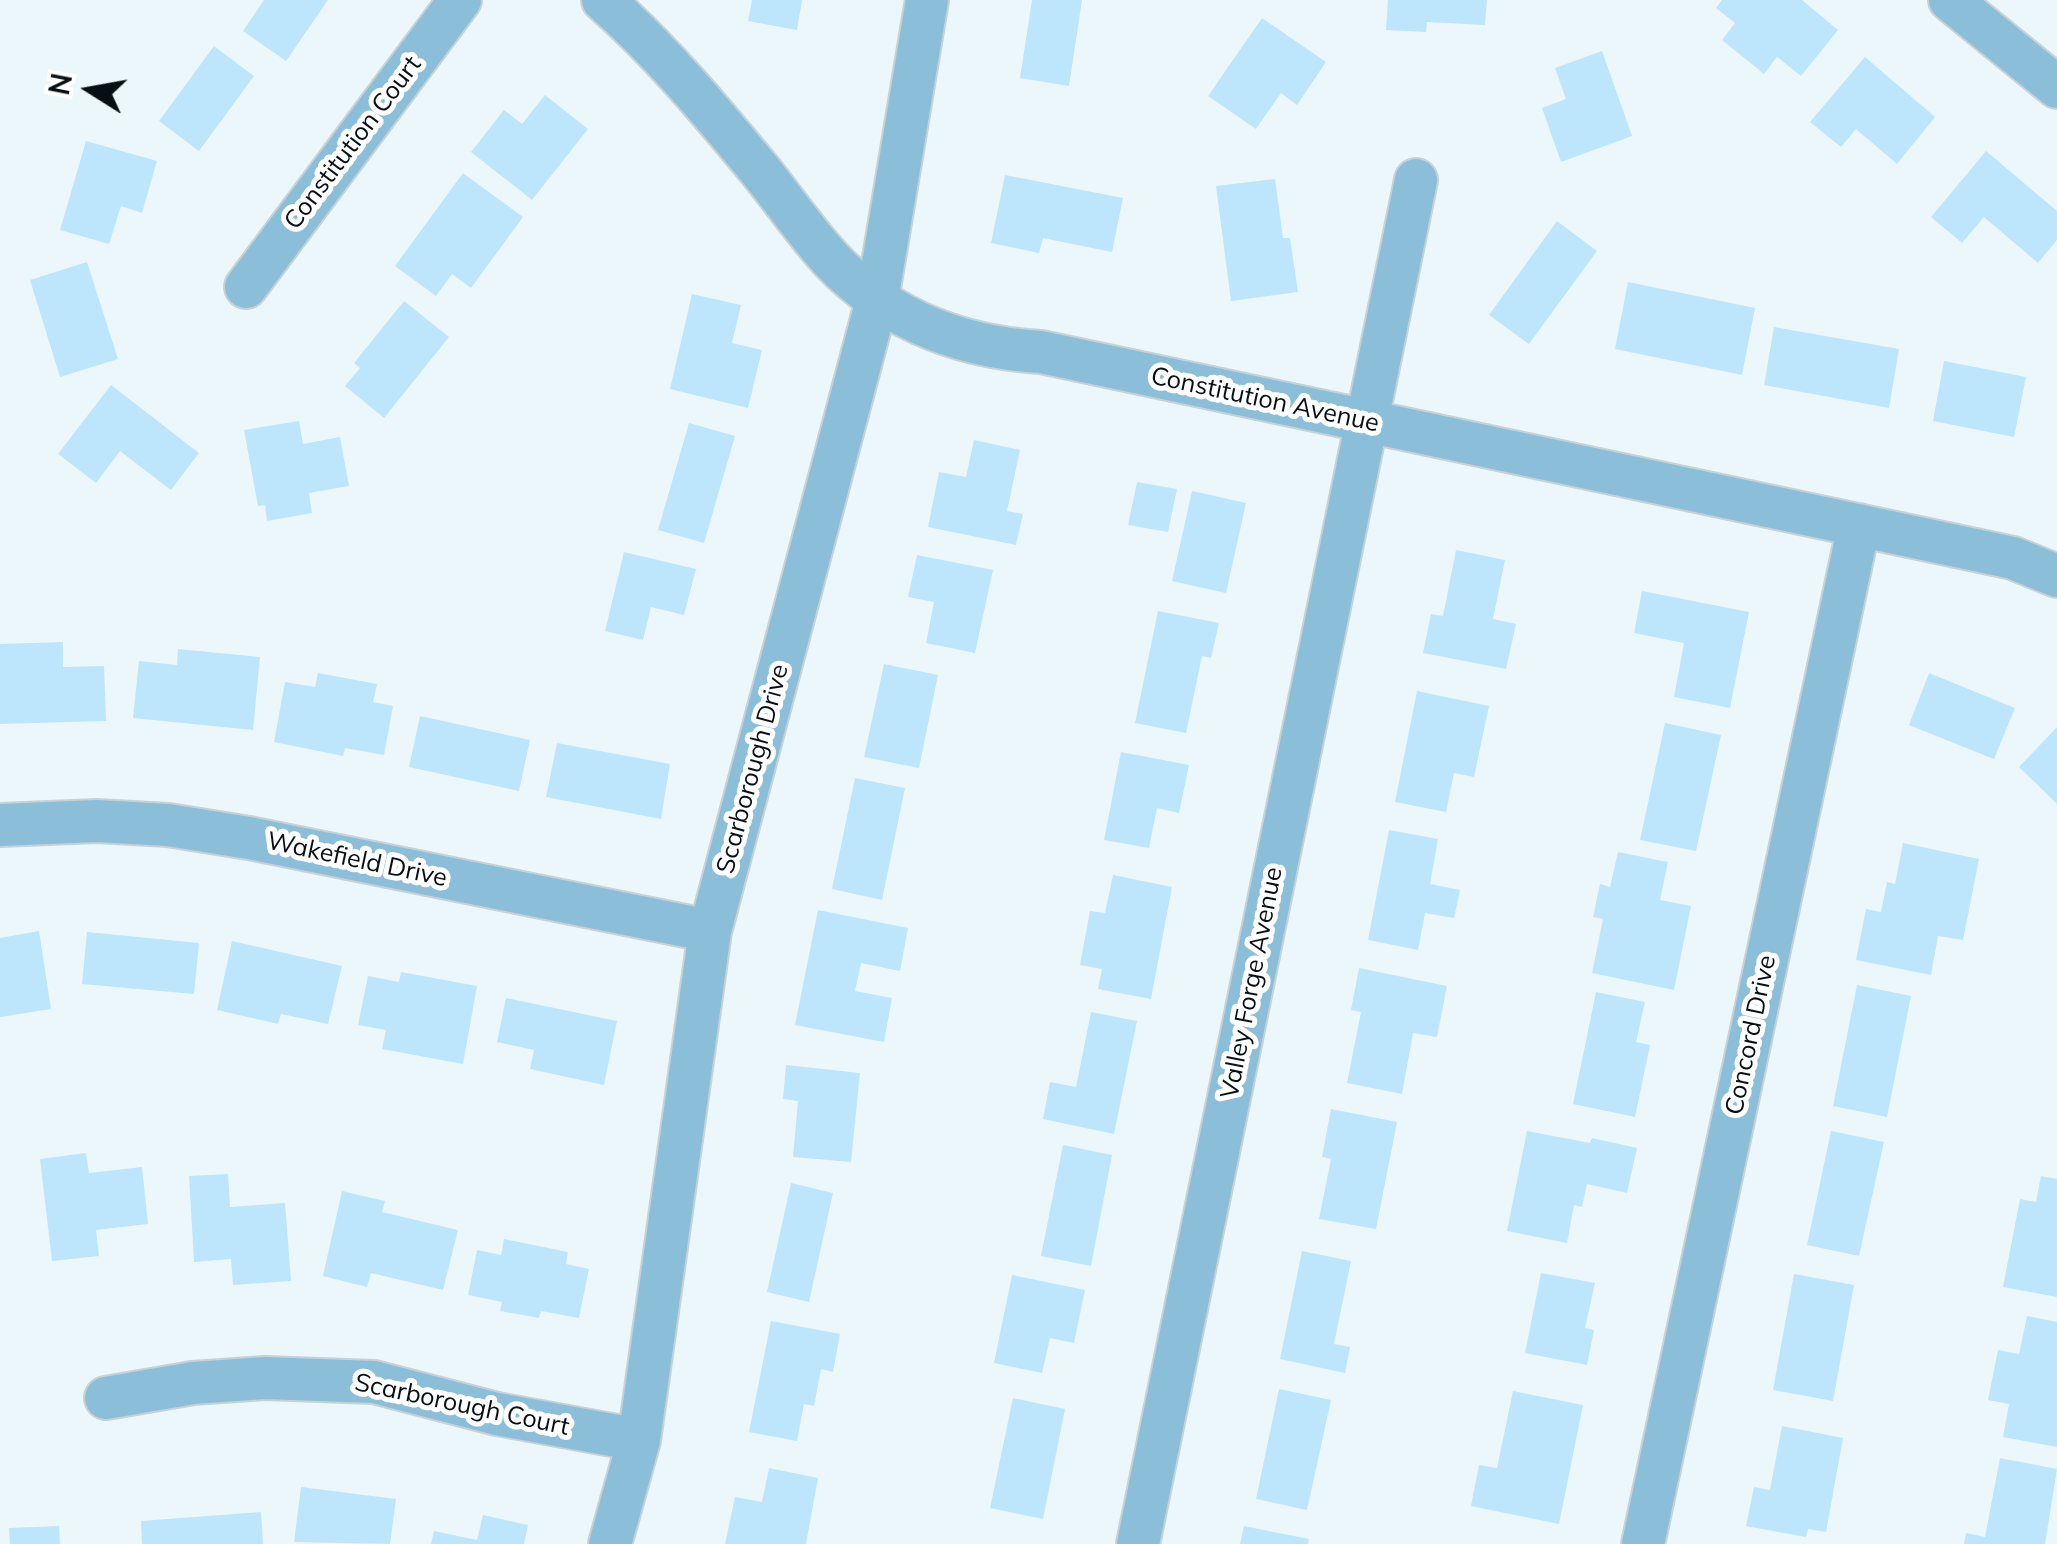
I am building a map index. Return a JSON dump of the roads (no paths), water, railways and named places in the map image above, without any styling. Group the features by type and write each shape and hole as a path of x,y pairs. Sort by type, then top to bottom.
{"street":[{"name":"Constitution Court","path":"246,287 460,0"},
{"name":"Constitution Avenue","path":"603,0 694,91 820,247 854,282 916,323 953,339 1001,350 1041,352 2013,558 2056,572"},
{"name":"Scarborough Drive","path":"610,1544 639,1440 710,931 877,300 927,0"},
{"path":"1950,0 2057,87"},
{"name":"Valley Forge Avenue","path":"1138,1544 1416,180"},
{"name":"Concord Drive","path":"1643,1544 1858,525"},
{"name":"Wakefield Drive","path":"0,825 98,821 168,825 710,931"},
{"name":"Scarborough Court","path":"106,1398 193,1382 265,1378 374,1382 497,1414 639,1440"}]}
